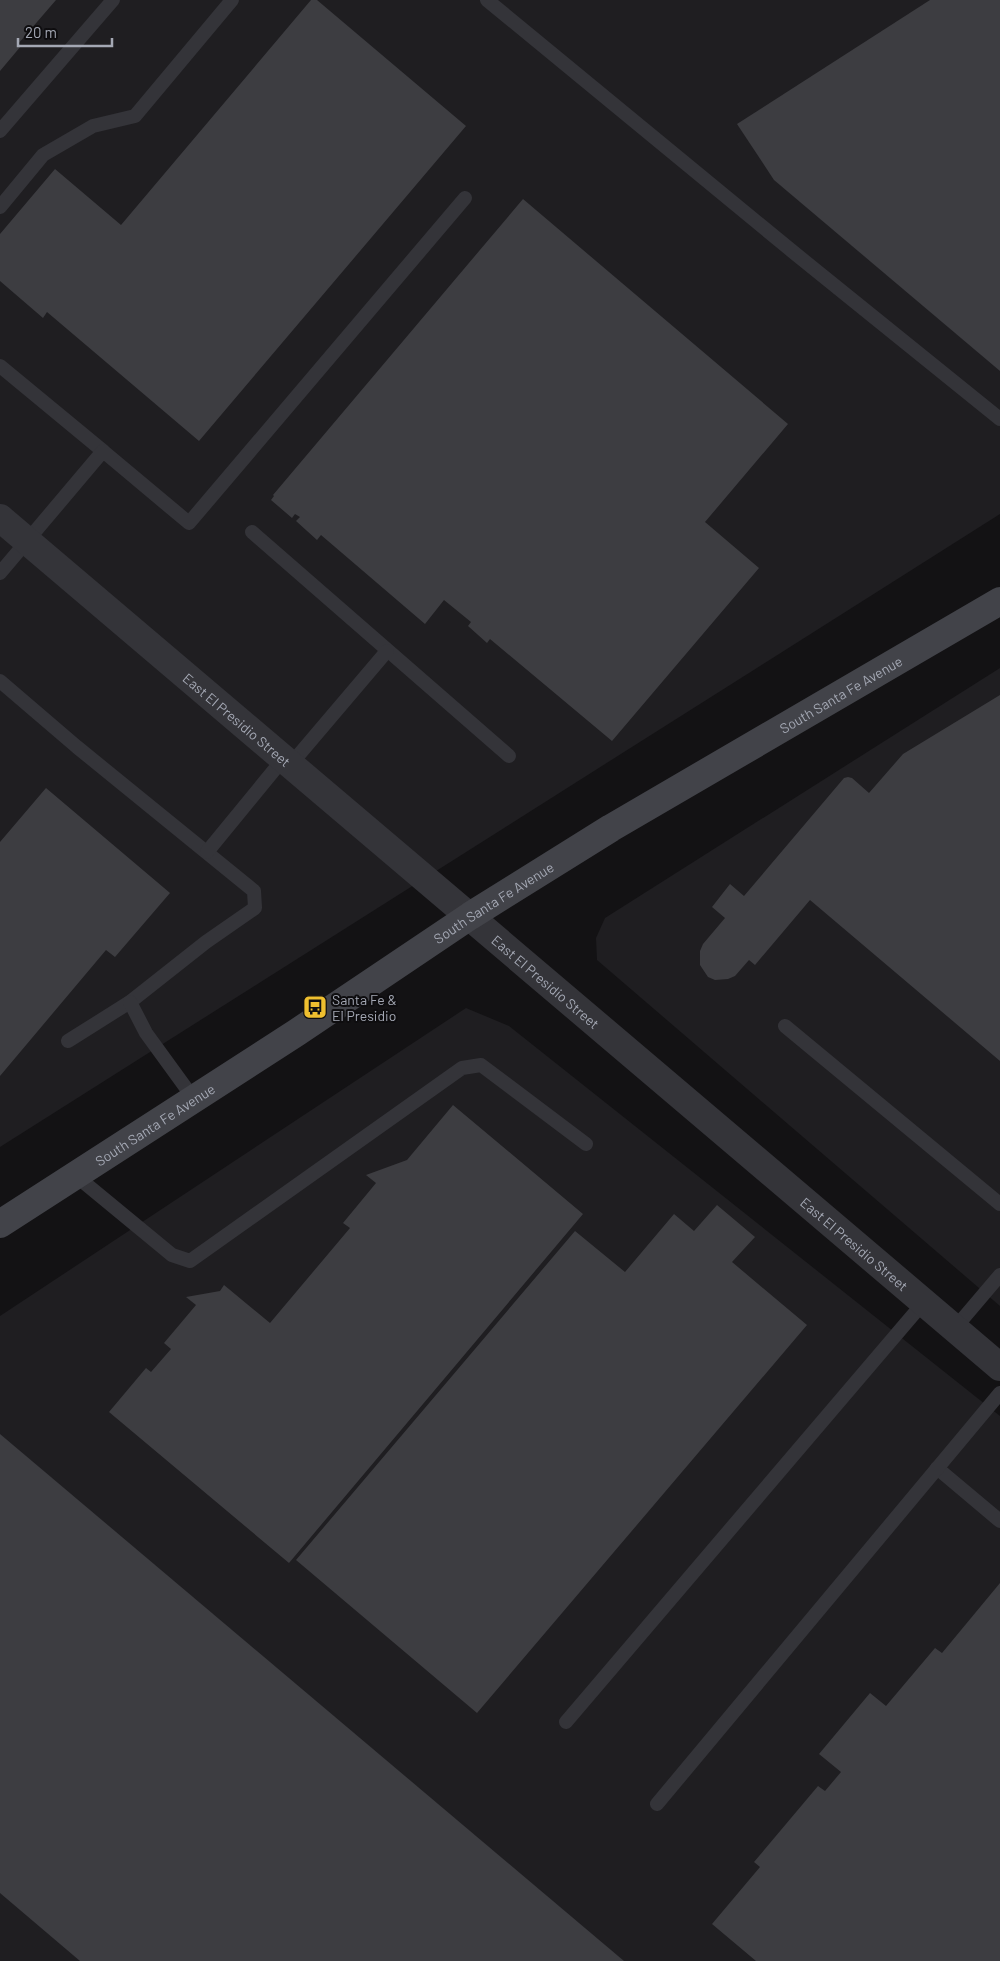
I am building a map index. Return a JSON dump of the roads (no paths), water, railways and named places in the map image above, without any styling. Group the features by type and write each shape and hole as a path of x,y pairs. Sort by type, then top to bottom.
{"main road":[{"name":"South Santa Fe Avenue","path":"0,1224 296,1033 470,916 610,828 1000,601"}],"street":[{"name":"East El Presidio Street","path":"0,518 1000,1367"}],"lane":[{"path":"0,131 112,0"},
{"path":"0,207 43,155 93,126 135,116 232,0"},
{"path":"487,0 1000,419"},
{"path":"0,366 189,523 465,198"},
{"path":"0,573 103,451"},
{"path":"252,532 509,756"},
{"path":"207,852 387,651"},
{"path":"0,681 77,747 254,890 255,908 206,942 130,1002 68,1042"},
{"path":"130,1002 146,1033 194,1099"},
{"path":"784,1026 1000,1204"},
{"path":"75,1175 172,1255 190,1261 462,1068 481,1065 586,1144"},
{"path":"954,1328 1000,1275"},
{"path":"566,1722 924,1302"},
{"path":"657,1804 1000,1394"},
{"path":"937,1468 1000,1522"}],"place":[{"name":"Santa Fe & El Presidio","path":"315,1007"}]}
